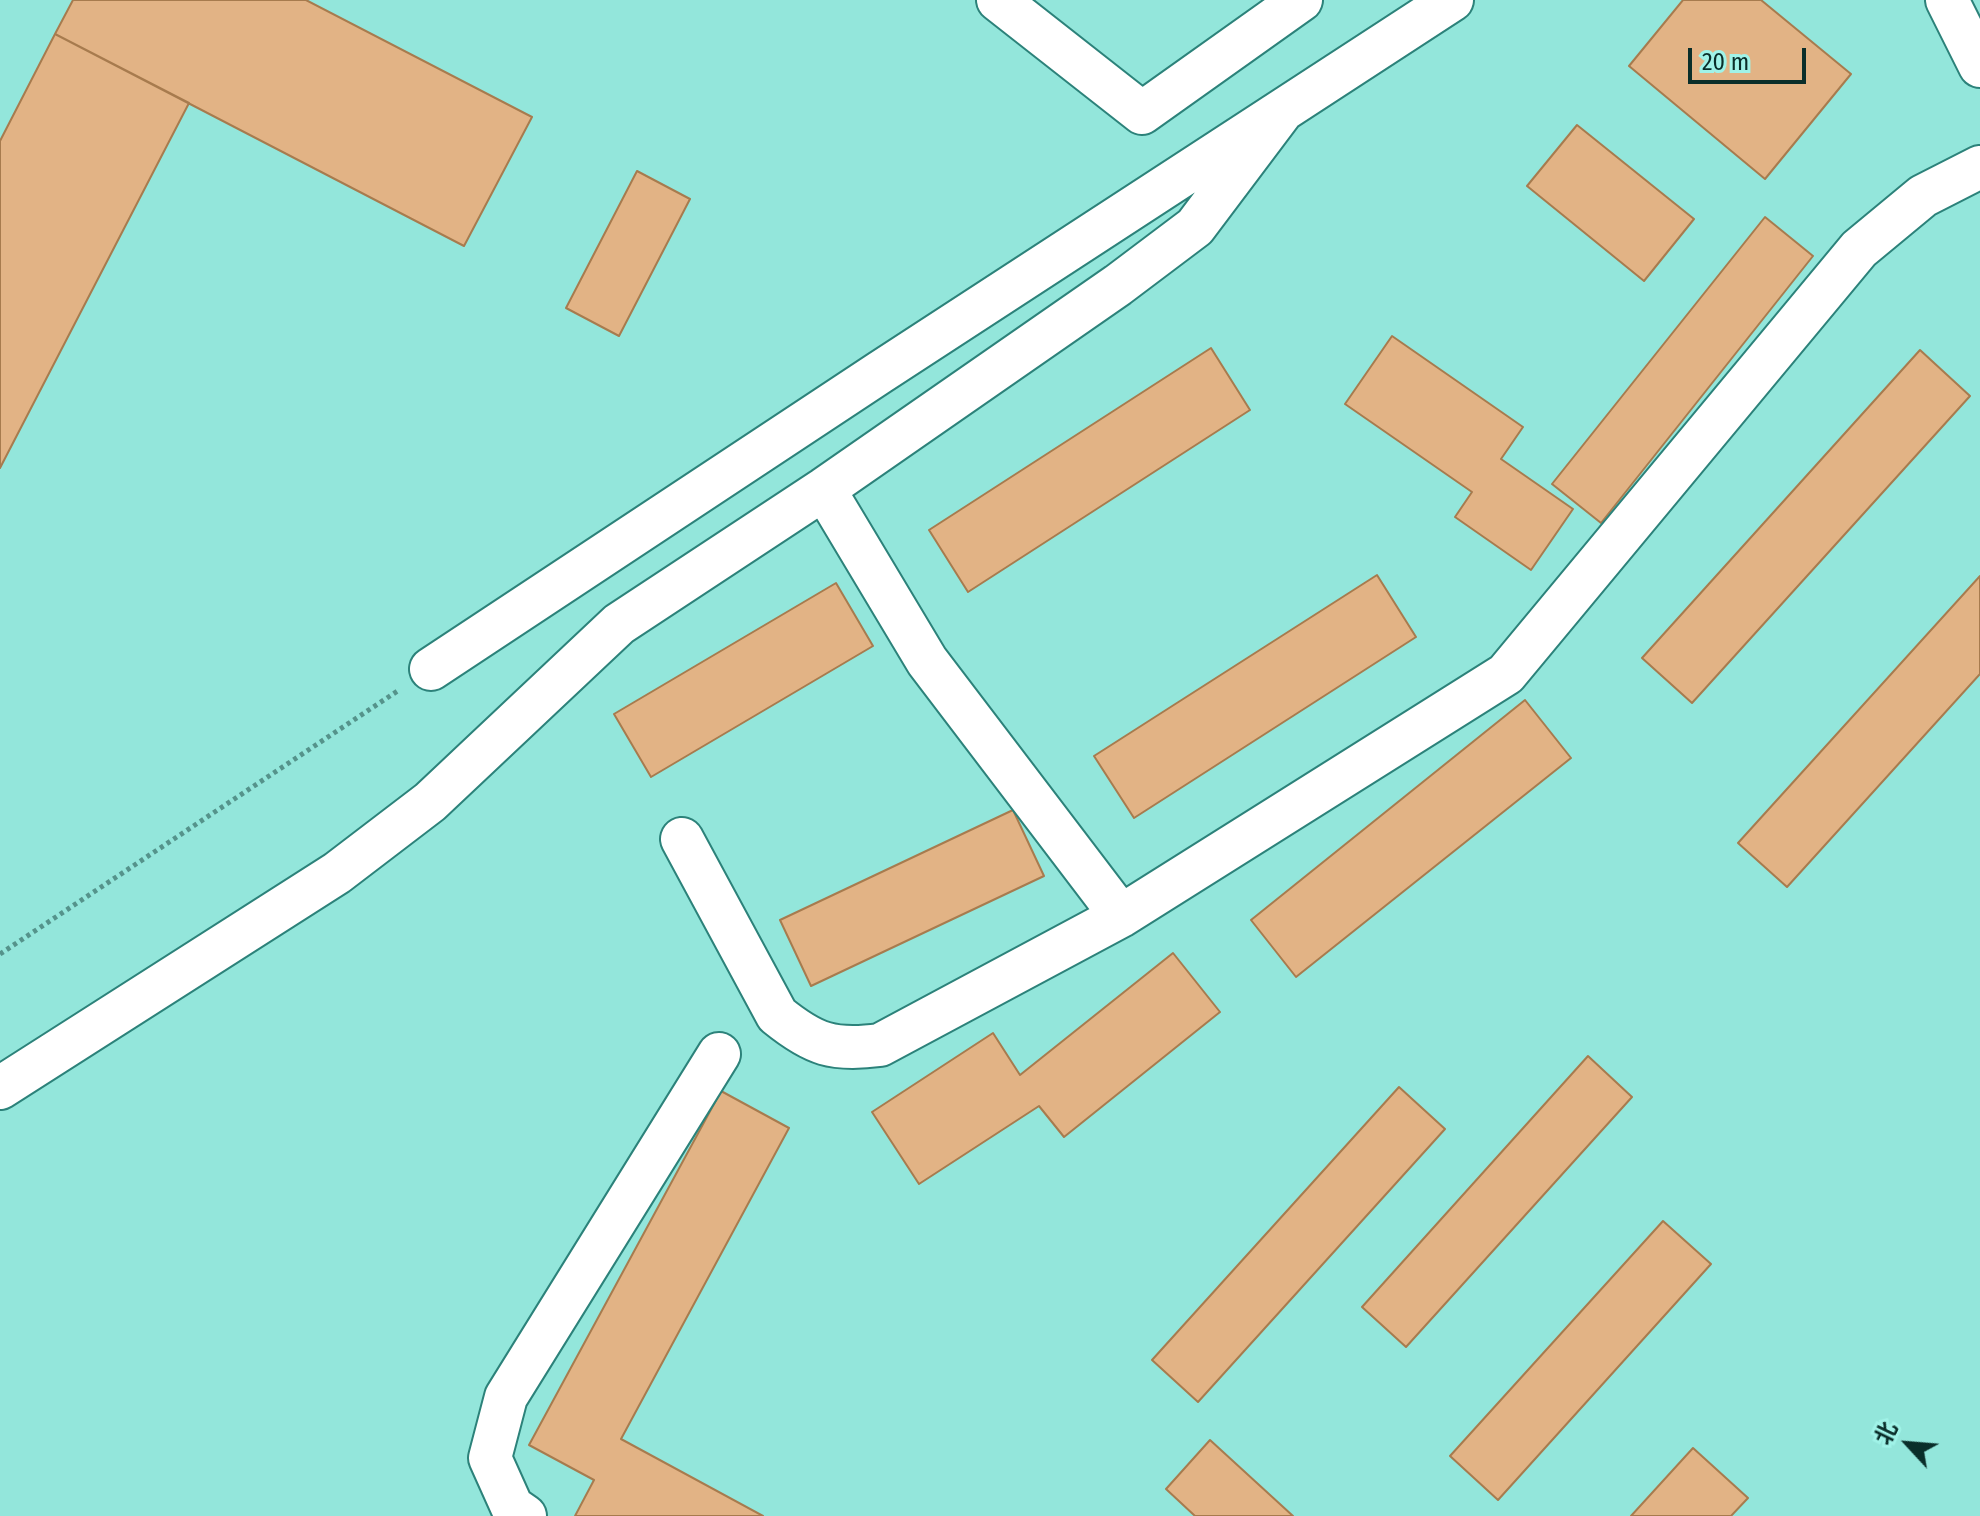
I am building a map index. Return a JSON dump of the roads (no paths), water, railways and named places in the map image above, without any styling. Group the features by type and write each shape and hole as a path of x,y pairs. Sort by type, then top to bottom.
{"street":[{"path":"998,0 1142,113 1301,0"},
{"path":"431,669 1452,0"},
{"path":"1947,0 1980,66"},
{"path":"0,1088 337,873 430,802 619,624 824,489 1118,285 1195,227 1283,110"},
{"path":"682,839 777,1015 799,1033 824,1045 852,1049 880,1045 1121,916 1506,674 1859,249 1923,196 1980,167"},
{"path":"824,489 927,661 1121,916"},
{"path":"525,1516 512,1507 490,1458 506,1397 719,1054"}]}
